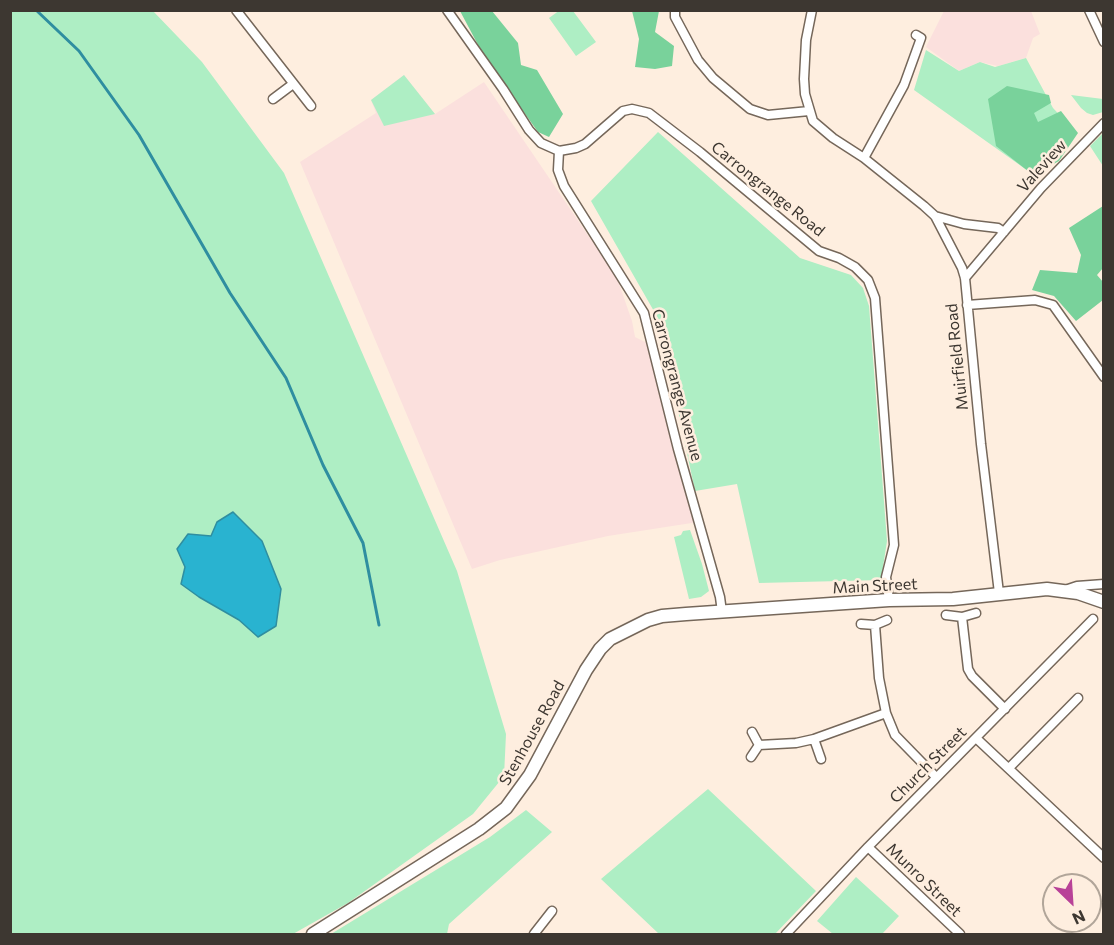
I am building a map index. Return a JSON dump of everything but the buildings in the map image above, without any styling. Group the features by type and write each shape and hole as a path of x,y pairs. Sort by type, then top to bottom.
{"street":[{"path":"236,10 311,106"},
{"path":"447,10 536,139 559,151"},
{"path":"675,10 675,17 698,60 713,78 750,110 768,115 809,111 805,94 805,58 812,10"},
{"path":"1089,10 1104,42"},
{"path":"864,158 904,85 921,38 916,35"},
{"path":"273,99 293,84"},
{"name":"Carrongrange Road","path":"559,151 585,144 623,111 632,109 648,114 700,152 819,251 855,267 868,280 875,298 894,545 886,577 889,600"},
{"name":"Muirfield Road","path":"809,111 813,121 864,158 934,216 954,251 965,278 999,593"},
{"name":"Valeview","path":"965,278 1041,188 1104,123"},
{"name":"Carrongrange Avenue","path":"559,151 558,170 564,186 644,313 678,449 720,597 722,612"},
{"path":"934,216 964,224 998,228 1004,232"},
{"path":"967,305 1035,300 1053,305 1104,377"},
{"name":"Main Street","path":"1065,590 1077,586 1104,584"},
{"name":"Main Street","path":"686,614 889,600 953,599 1047,589 1065,590 1104,602"},
{"path":"946,615 962,616 976,613"},
{"name":"Stenhouse Road","path":"313,934 479,829 506,808 530,775 586,670 610,639 648,620 686,614"},
{"path":"962,616 968,669 978,683 1005,709"},
{"name":"Church Street","path":"786,934 936,777 1093,619"},
{"path":"861,624 875,625 887,620"},
{"path":"875,625 879,678 886,713 895,735 936,777"},
{"path":"1009,768 1078,698"},
{"path":"759,745 796,743 814,739 886,713"},
{"path":"752,732 759,745"},
{"path":"976,738 1104,858"},
{"path":"814,739 820,759"},
{"path":"751,757 759,745"},
{"name":"Munro Street","path":"868,847 960,934"},
{"path":"534,934 552,911"}],"shaded area":[{"path":"944,11 1031,11 1040,34 1033,38 1026,58 998,66 980,62 959,71 926,47"},
{"path":"404,75 435,114 484,82 617,278 635,337 653,346 698,522 608,536 500,560 472,569 300,162 376,113 371,100"}],"green space":[{"path":"560,10 573,11 596,42 576,56 549,18"},
{"path":"10,11 153,11 202,62 284,173 457,571 506,734 504,776 473,814 348,903 293,934 11,934"},
{"path":"460,11 492,11 518,43 521,65 537,70 563,114 549,137 538,132 485,58"},
{"path":"632,11 659,11 655,32 674,46 672,66 655,69 635,67 639,39"},
{"path":"926,50 959,71 980,62 995,67 1026,58 1053,108 1072,128 1073,137 1070,144 1038,178 914,90"},
{"path":"404,75 435,114 384,126 371,100"},
{"path":"1007,86 1049,95 1051,103 1034,113 1038,122 1061,111 1078,133 1059,161 1033,175 996,146 988,99"},
{"path":"1071,95 1103,99 1103,112 1093,115 1087,113"},
{"path":"658,132 800,258 851,275 863,288 869,306 887,541 881,580 759,583 737,484 695,491 659,320 591,201"},
{"path":"1103,133 1103,166 1090,146"},
{"path":"1103,206 1103,268 1097,275 1103,282 1103,300 1076,321 1054,296 1032,290 1040,270 1077,273 1081,255 1069,228"},
{"path":"690,530 709,591 701,597 689,599 674,537 681,535 683,531"},
{"path":"708,789 816,891 775,934 659,934 601,879"},
{"path":"526,810 552,832 449,924 447,934 331,934 490,837"},
{"path":"856,877 899,916 882,934 833,934 817,921"}],"water":[{"path":"233,512 262,541 281,589 276,626 258,637 239,620 181,584 185,567 177,549 188,534 211,536 217,522"}],"waterway":[{"path":"36,10 79,51 139,135 230,293 286,378 323,465 363,543 379,625"}]}
